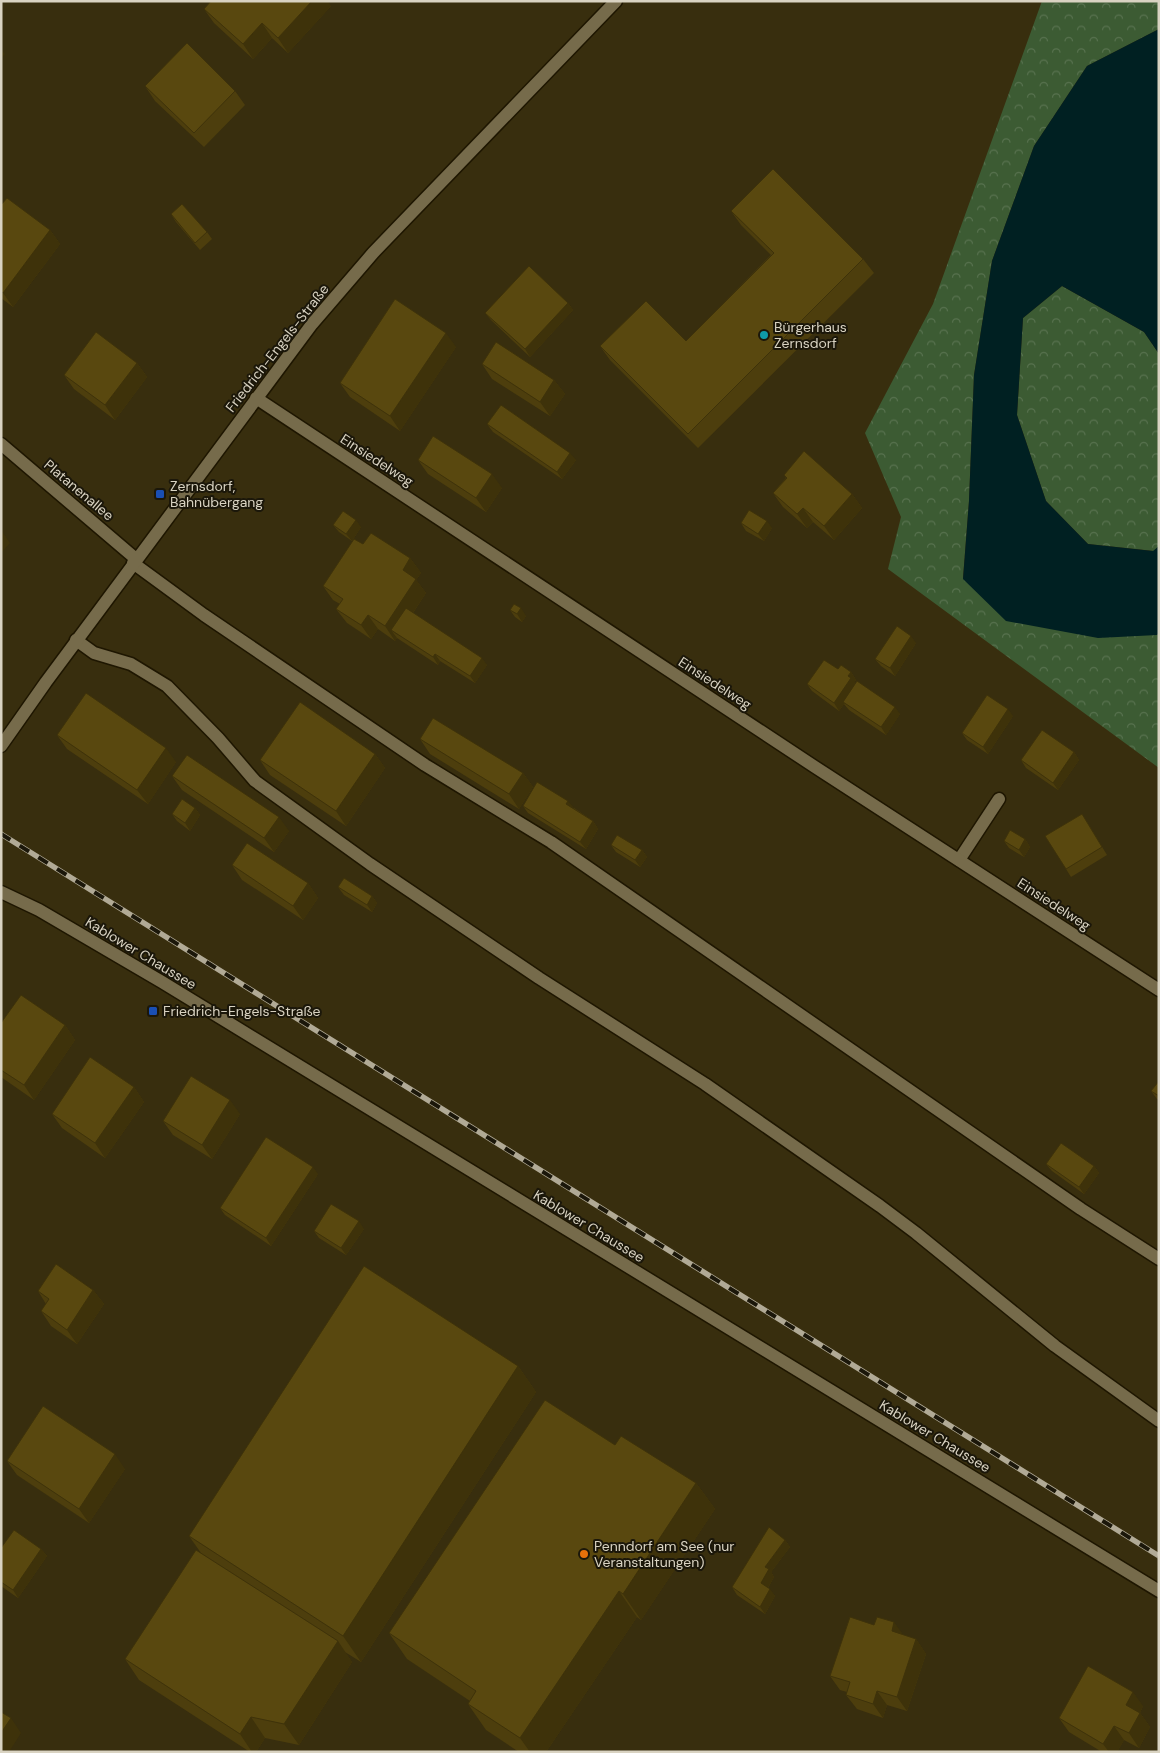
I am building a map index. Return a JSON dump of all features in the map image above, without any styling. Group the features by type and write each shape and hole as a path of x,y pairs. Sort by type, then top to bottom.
{"street":[{"name":"Friedrich-Engels-Straße","path":"1,746 76,640 312,324 373,253 616,1"},
{"name":"Einsiedelweg","path":"256,398 814,767 1159,990"},
{"name":"Platanenallee","path":"1,444 135,561 204,616 425,764 551,842 1081,1209 1159,1259"},
{"path":"76,640 94,653 131,664 167,686 218,738 255,781 370,864 539,978 705,1084 872,1201 916,1233 1055,1346 1159,1421"},
{"path":"959,860 999,799"},
{"name":"Kablower Chaussee","path":"1,892 47,915 162,982 1159,1591"}],"green space":[{"path":"1042,1 1159,1 1159,29 1087,66 1034,146 992,261 974,375 969,501 963,578 1157,635 1159,633 1159,768 888,569 901,517 865,433 933,304"},
{"path":"1062,286 1144,332 1159,354 1159,546 1154,551 1088,544 1046,501 1017,415 1023,318"}],"water":[{"path":"1159,29 1159,354 1144,332 1062,286 1023,318 1017,415 1046,501 1088,544 1153,551 1159,546 1159,633 1157,635 1098,638 1006,621 963,579 969,501 974,375 992,261 1034,146 1087,66"}],"building":[{"path":"211,1 312,1 278,38 262,23 243,44 204,9"},
{"path":"187,43 235,91 194,133 145,86"},
{"path":"773,169 863,259 688,434 600,346 646,301 686,341 774,253 731,211"},
{"path":"7,198 50,230 3,293 1,291 1,205"},
{"path":"182,204 207,232 195,243 171,214"},
{"path":"529,266 568,303 525,349 485,313"},
{"path":"395,299 446,333 390,416 340,383"},
{"path":"96,332 137,363 105,405 64,375"},
{"path":"496,342 554,380 540,402 482,364"},
{"path":"501,405 570,453 557,472 487,424"},
{"path":"433,436 492,474 476,498 418,460"},
{"path":"804,451 852,494 824,526 803,508 797,514 773,493 787,478 784,475"},
{"path":"749,510 767,521 758,534 741,523"},
{"path":"343,511 356,520 346,534 333,525"},
{"path":"371,533 410,558 403,570 416,579 385,626 368,615 361,625 336,609 343,599 323,586 354,539 363,544"},
{"path":"514,604 521,608 517,614 510,610"},
{"path":"406,608 482,658 470,676 435,654 433,657 391,630"},
{"path":"897,626 911,636 890,668 875,659"},
{"path":"824,660 838,669 841,665 851,672 848,676 851,678 834,703 807,684"},
{"path":"857,681 895,707 881,727 843,702"},
{"path":"86,693 166,748 137,790 57,735"},
{"path":"987,695 1008,709 983,747 962,733"},
{"path":"300,702 375,754 336,811 260,760"},
{"path":"433,718 523,773 509,794 420,739"},
{"path":"1042,730 1074,752 1053,783 1021,760"},
{"path":"187,755 279,817 264,838 172,776"},
{"path":"537,782 568,801 566,804 593,821 580,842 523,806"},
{"path":"182,799 195,808 185,823 172,814"},
{"path":"1082,814 1102,847 1066,869 1045,836"},
{"path":"1010,830 1025,839 1019,850 1004,841"},
{"path":"617,835 642,850 635,860 611,845"},
{"path":"247,843 308,883 293,906 232,865"},
{"path":"344,878 372,896 367,905 338,887"},
{"path":"21,995 65,1025 24,1085 1,1070 1,1023"},
{"path":"90,1057 134,1087 95,1143 52,1114"},
{"path":"191,1076 230,1100 202,1145 163,1121"},
{"path":"1159,1081 1159,1096 1151,1091"},
{"path":"266,1137 313,1167 266,1238 220,1208"},
{"path":"1061,1143 1094,1166 1079,1187 1046,1164"},
{"path":"331,1204 359,1221 341,1248 314,1231"},
{"path":"56,1264 93,1290 67,1330 41,1311 49,1299 38,1291"},
{"path":"364,1266 518,1366 343,1636 189,1536"},
{"path":"545,1400 615,1445 621,1436 696,1483 623,1594 619,1591 520,1738 468,1704 476,1691 389,1633"},
{"path":"43,1406 115,1454 79,1509 7,1461"},
{"path":"769,1527 785,1540 765,1567 769,1569 761,1583 770,1589 760,1607 732,1587"},
{"path":"14,1530 41,1549 13,1590 1,1582 1,1548"},
{"path":"196,1550 338,1641 284,1724 251,1717 240,1734 125,1659"},
{"path":"850,1617 874,1625 877,1617 894,1622 892,1631 916,1639 897,1697 877,1691 873,1704 846,1695 850,1682 830,1676"},
{"path":"1088,1666 1133,1692 1126,1705 1140,1713 1129,1733 1114,1726 1103,1744 1059,1718"},
{"path":"1,1712 11,1718 1,1733"}],"railway":[{"path":"1,834 1159,1556"}],"place":[{"name":"Bürgerhaus Zernsdorf","path":"764,335"},
{"name":"Zernsdorf, Bahnübergang","path":"160,494"},
{"name":"Friedrich-Engels-Straße","path":"153,1011"},
{"name":"Penndorf am See (nur Veranstaltungen)","path":"584,1554"}]}
